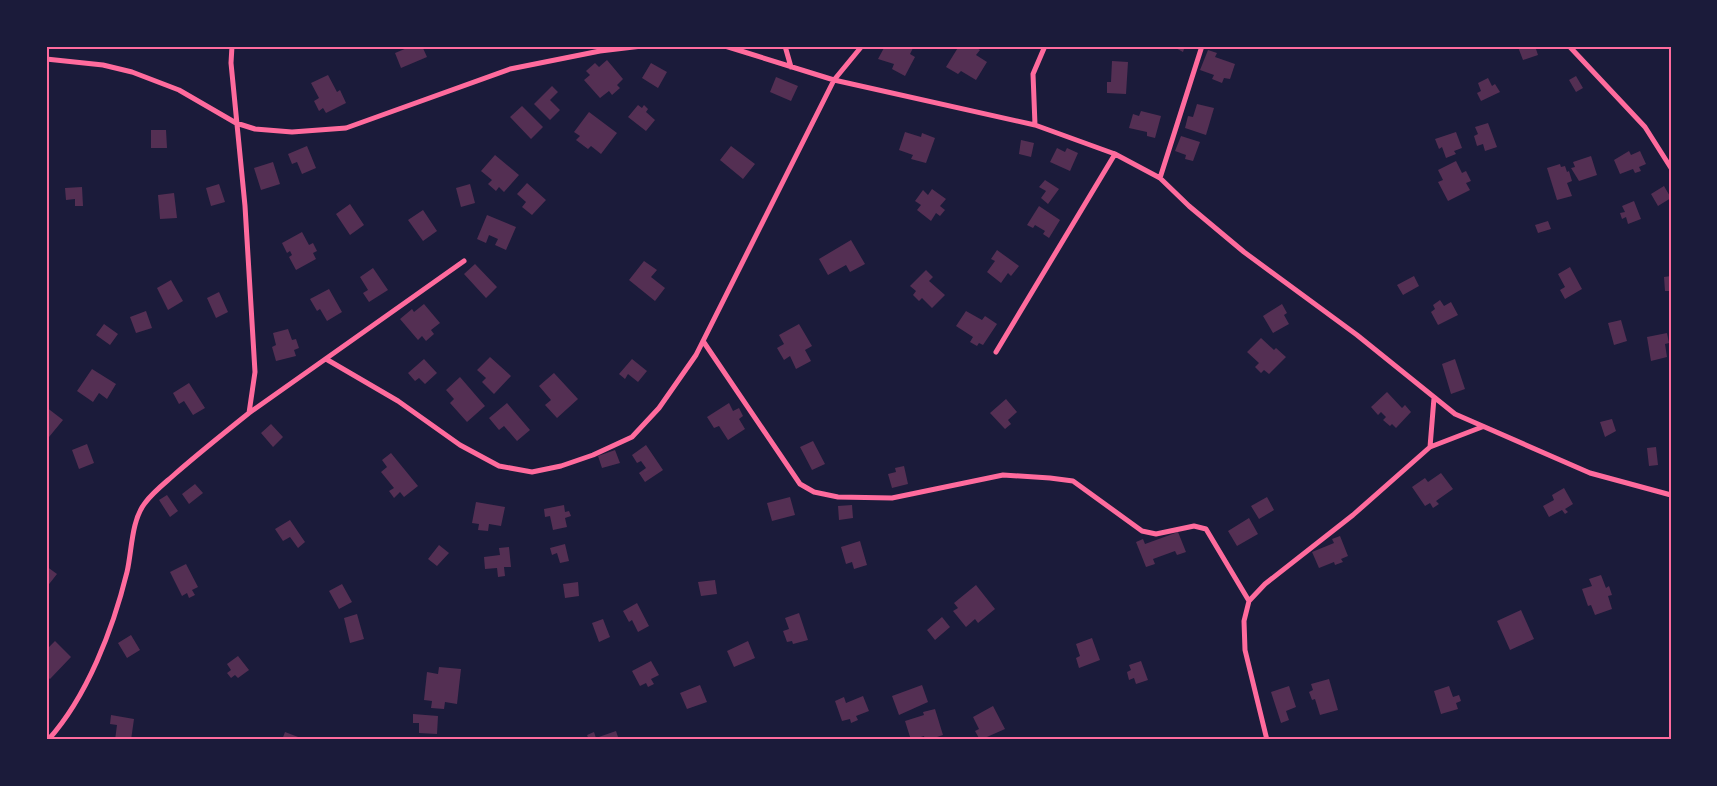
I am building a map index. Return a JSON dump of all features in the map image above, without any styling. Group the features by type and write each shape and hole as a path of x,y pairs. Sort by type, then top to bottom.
{"street":[{"path":"232,46 231,63 245,206 256,372 249,413"},
{"path":"46,59 102,65 132,72 179,90 236,123 255,129 292,132 346,128 510,69 600,51 642,46"},
{"path":"725,46 834,80 1035,125 1115,154 1160,178 1189,206 1244,252 1357,335 1455,414 1590,473 1671,495"},
{"path":"785,46 791,67"},
{"path":"326,359 398,401 460,445 499,466 532,472 561,466 593,455 632,437 659,408 703,341 834,80 862,46"},
{"path":"1035,125 1033,74 1045,46"},
{"path":"1160,178 1202,46"},
{"path":"1569,46 1645,127 1671,168"},
{"path":"996,352 1115,154"},
{"path":"48,740 64,722 83,692 102,647 126,573 137,521 144,503 203,449 249,413 464,262"},
{"path":"703,341 800,484 814,492 838,497 892,498 1003,475 1073,480 1142,531 1156,534 1194,526 1206,529 1249,601"},
{"path":"1430,447 1434,398"},
{"path":"1267,740 1245,650 1244,621 1249,601 1265,584 1354,515 1430,447 1482,427"}],"building":[{"path":"406,46 422,46 427,57 401,68 395,53 407,48"},
{"path":"885,46 903,48 909,46 913,48 910,54 915,57 905,76 892,69 894,64 878,59"},
{"path":"959,46 966,48 974,46 980,50 976,55 987,62 976,80 961,71 958,74 946,67"},
{"path":"1172,46 1185,46 1183,52"},
{"path":"1535,46 1538,55 1523,60 1518,47"},
{"path":"1208,50 1217,53 1215,57 1235,64 1230,79 1224,78 1222,83 1212,79 1214,75 1200,70"},
{"path":"607,60 623,79 617,85 620,88 612,95 609,91 600,98 584,80 590,75 586,71 595,63 599,67"},
{"path":"1112,61 1128,62 1126,94 1107,93 1107,82 1111,82"},
{"path":"651,63 667,72 658,88 642,78"},
{"path":"328,75 337,92 340,90 346,103 326,113 323,108 319,111 314,101 319,98 311,83"},
{"path":"1576,76 1583,88 1576,92 1569,80"},
{"path":"776,77 798,86 791,101 770,92"},
{"path":"1488,78 1492,86 1495,84 1500,92 1481,101 1477,93 1481,91 1478,83"},
{"path":"552,86 558,92 550,100 560,110 550,120 534,104"},
{"path":"1197,104 1214,108 1206,135 1185,128 1188,116 1193,117"},
{"path":"638,105 642,108 644,105 648,109 646,112 655,120 646,131 628,117"},
{"path":"522,106 543,127 531,139 510,117"},
{"path":"1141,111 1161,116 1155,138 1147,136 1147,132 1129,128 1133,114 1139,116"},
{"path":"589,112 617,133 601,154 591,146 588,149 576,140 580,136 574,132"},
{"path":"1488,123 1497,147 1485,151 1483,144 1477,146 1474,136 1478,134 1475,127"},
{"path":"151,130 166,130 167,148 151,148"},
{"path":"905,132 921,137 922,133 935,138 926,163 911,159 913,155 899,150"},
{"path":"1456,132 1462,148 1454,151 1456,154 1446,158 1442,147 1439,149 1435,139"},
{"path":"1181,136 1200,142 1193,161 1185,159 1186,155 1175,151"},
{"path":"1021,140 1034,143 1031,157 1019,154"},
{"path":"307,146 316,168 302,174 297,162 292,164 288,154"},
{"path":"731,146 755,164 743,179 720,160"},
{"path":"1057,148 1065,152 1067,148 1078,153 1070,171 1050,162"},
{"path":"1629,151 1631,155 1640,151 1646,164 1639,167 1641,171 1635,173 1633,169 1620,174 1614,160"},
{"path":"495,155 519,175 504,192 499,187 496,191 488,184 492,180 481,171"},
{"path":"1591,156 1597,175 1579,181 1571,168 1575,167 1573,162"},
{"path":"1456,161 1462,173 1466,171 1471,181 1466,183 1470,190 1448,201 1438,182 1443,180 1438,170"},
{"path":"273,162 280,184 261,190 254,168"},
{"path":"1560,164 1561,167 1565,166 1567,172 1569,171 1572,181 1567,183 1572,196 1557,200 1547,168"},
{"path":"1045,180 1059,189 1048,204 1041,198 1046,191 1039,187"},
{"path":"527,183 546,200 532,215 522,207 526,202 517,194"},
{"path":"219,184 225,202 211,206 206,188"},
{"path":"470,184 475,203 461,207 456,188"},
{"path":"1664,186 1671,198 1658,206 1651,194"},
{"path":"82,187 83,206 75,206 75,199 66,200 65,188"},
{"path":"932,189 946,199 940,206 945,210 940,216 936,213 931,221 917,210 921,205 915,201 923,190 928,195"},
{"path":"174,193 177,218 160,219 158,195"},
{"path":"1634,201 1641,219 1628,224 1626,217 1622,219 1620,213 1625,212 1622,206"},
{"path":"350,204 364,225 350,235 336,214"},
{"path":"1039,206 1060,220 1049,238 1043,234 1045,231 1035,225 1033,228 1027,225"},
{"path":"423,210 437,231 423,241 408,220"},
{"path":"487,215 516,227 506,250 495,245 498,239 489,235 486,243 477,239"},
{"path":"1548,221 1551,229 1538,233 1535,225"},
{"path":"302,232 309,245 313,243 317,251 313,253 316,259 296,270 289,257 292,255 290,251 287,253 282,243"},
{"path":"851,240 865,264 850,272 846,265 828,275 819,259"},
{"path":"997,250 1019,266 1011,276 1008,273 1001,283 987,272 995,261 991,259"},
{"path":"644,261 657,270 651,277 665,288 655,301 629,280"},
{"path":"475,264 497,287 486,298 464,274"},
{"path":"1570,267 1582,289 1565,299 1560,290 1565,287 1558,274"},
{"path":"373,268 388,290 369,302 363,293 368,290 360,277"},
{"path":"926,270 933,277 929,281 945,295 932,308 922,298 919,301 913,295 916,291 910,286"},
{"path":"1414,276 1419,286 1403,295 1397,285"},
{"path":"1671,276 1671,291 1665,291 1664,277"},
{"path":"171,280 183,301 168,310 157,288"},
{"path":"329,289 342,312 327,321 320,309 317,311 310,299"},
{"path":"219,292 228,312 216,318 207,298"},
{"path":"1440,300 1444,306 1451,302 1458,315 1438,325 1431,312 1435,309 1433,305"},
{"path":"424,304 440,323 431,330 434,334 426,341 422,336 418,340 400,319 412,309 414,312"},
{"path":"1282,304 1287,313 1284,315 1289,324 1273,333 1263,316"},
{"path":"146,311 152,328 136,333 130,317"},
{"path":"966,311 982,320 985,316 997,324 983,345 979,343 977,346 970,342 973,337 956,326"},
{"path":"1621,320 1627,341 1614,345 1608,323"},
{"path":"104,324 118,334 110,345 96,335"},
{"path":"799,324 812,346 805,350 811,361 796,369 790,356 784,360 777,348 784,344 779,335"},
{"path":"288,329 292,340 296,339 299,348 294,350 296,356 276,361 272,347 276,345 273,333"},
{"path":"1667,333 1669,343 1665,344 1667,357 1651,361 1647,337"},
{"path":"1261,338 1274,350 1276,348 1286,357 1269,374 1264,370 1261,373 1255,367 1259,363 1247,352"},
{"path":"490,357 511,376 494,394 482,382 486,378 477,370"},
{"path":"424,359 437,373 425,384 419,378 415,381 408,373"},
{"path":"632,359 647,371 638,382 628,374 625,379 619,374"},
{"path":"1455,359 1465,389 1451,394 1442,364"},
{"path":"92,369 116,384 107,399 99,393 93,402 77,391"},
{"path":"554,373 578,399 557,418 545,405 551,400 539,386"},
{"path":"460,377 485,406 467,422 450,403 454,399 446,390"},
{"path":"189,383 205,408 193,415 184,401 179,404 173,393"},
{"path":"1387,392 1402,408 1405,405 1411,412 1396,428 1383,420 1386,417 1381,412 1378,415 1371,407"},
{"path":"1006,399 1017,412 1008,420 1011,424 1005,429 990,413"},
{"path":"507,403 530,430 517,441 504,426 499,430 489,418"},
{"path":"729,403 733,411 739,408 743,416 739,419 745,429 728,440 719,426 714,428 707,417"},
{"path":"46,407 63,420 49,437 46,435"},
{"path":"1612,419 1616,431 1605,437 1600,422"},
{"path":"271,424 283,437 273,447 261,433"},
{"path":"813,441 825,464 812,470 800,447"},
{"path":"87,444 94,463 79,469 72,450"},
{"path":"646,445 663,470 645,482 639,473 646,468 641,461 637,463 632,455"},
{"path":"1656,447 1658,465 1649,466 1647,448"},
{"path":"615,450 620,463 602,468 598,456"},
{"path":"391,453 418,486 404,497 400,492 394,498 389,491 394,488 381,472 387,467 382,460"},
{"path":"904,466 908,484 892,488 888,474 896,472 895,468"},
{"path":"1441,473 1453,489 1436,501 1439,504 1433,508 1430,503 1425,506 1412,487 1425,478 1428,482"},
{"path":"195,484 203,493 189,504 182,494"},
{"path":"1564,488 1573,504 1565,509 1568,512 1565,514 1562,510 1549,517 1543,506 1554,500 1552,495"},
{"path":"167,495 178,511 170,517 159,500"},
{"path":"790,497 795,515 772,521 767,503"},
{"path":"1267,497 1274,510 1259,519 1251,506"},
{"path":"476,502 505,507 501,526 489,524 488,531 478,530 479,524 472,523"},
{"path":"564,505 565,512 569,511 571,516 565,518 567,527 553,530 550,516 545,517 544,509"},
{"path":"852,505 853,518 839,520 838,506"},
{"path":"1249,518 1258,534 1237,546 1228,531"},
{"path":"290,520 305,542 298,548 290,537 283,541 275,529"},
{"path":"1178,532 1186,552 1177,555 1175,551 1153,559 1155,564 1146,567 1136,542 1143,539 1145,544"},
{"path":"1340,536 1348,556 1341,559 1343,562 1335,565 1334,562 1319,568 1312,552 1334,543 1332,539"},
{"path":"860,541 867,565 854,569 852,562 846,564 841,547"},
{"path":"565,544 569,561 560,563 557,553 552,555 550,548"},
{"path":"439,545 449,553 437,566 428,559"},
{"path":"509,547 511,567 504,567 505,576 498,577 497,568 485,569 484,557 500,555 499,548"},
{"path":"186,564 198,587 192,590 195,595 189,598 187,593 182,596 170,572"},
{"path":"46,566 57,574 46,588"},
{"path":"1601,575 1606,588 1609,586 1612,595 1608,596 1612,609 1595,615 1591,605 1588,606 1582,589 1592,586 1589,579"},
{"path":"715,580 717,594 701,596 698,582"},
{"path":"578,582 579,596 565,598 563,584"},
{"path":"342,584 352,602 339,609 329,591"},
{"path":"976,585 995,609 978,623 975,619 966,627 953,611 958,608 954,603"},
{"path":"637,603 649,626 638,632 632,620 629,622 623,611"},
{"path":"1521,610 1534,639 1510,650 1497,621"},
{"path":"799,613 808,640 793,644 792,641 787,642 783,631 789,629 785,618"},
{"path":"357,614 364,639 350,643 344,618"},
{"path":"942,617 950,627 935,640 927,630"},
{"path":"603,619 610,637 599,642 592,623"},
{"path":"131,635 140,650 127,658 118,643"},
{"path":"1092,638 1100,660 1079,668 1076,658 1080,656 1076,644"},
{"path":"55,641 71,657 50,679 46,676 46,650"},
{"path":"748,641 755,658 734,667 727,651"},
{"path":"238,656 249,670 238,678 235,675 231,678 227,673 231,670 227,664"},
{"path":"651,661 659,675 651,679 654,684 648,687 646,683 640,686 632,671"},
{"path":"1141,661 1148,680 1136,684 1134,678 1129,680 1127,672 1131,670 1129,665"},
{"path":"439,667 461,669 457,704 445,702 444,709 431,708 432,701 424,700 427,672 438,674"},
{"path":"1329,679 1338,710 1320,715 1315,699 1312,700 1309,692 1313,690 1311,684"},
{"path":"700,685 707,702 687,709 680,693"},
{"path":"922,685 928,702 899,715 892,696"},
{"path":"1289,686 1296,707 1286,711 1289,720 1281,723 1271,692"},
{"path":"1449,686 1453,697 1459,695 1461,701 1456,703 1458,709 1441,714 1434,691"},
{"path":"863,696 869,711 856,716 858,720 851,723 850,719 842,721 835,701 844,697 846,703"},
{"path":"993,706 1005,729 980,740 975,731 979,729 973,717"},
{"path":"935,709 943,735 928,740 925,740 924,736 911,740 905,721 924,715 923,712"},
{"path":"413,714 438,716 437,734 419,733 419,723 413,723"},
{"path":"111,715 134,719 131,740 115,740 117,725 110,724"},
{"path":"616,731 619,740 589,740 587,735 594,732 596,738"},
{"path":"285,732 306,740 282,740"}]}
